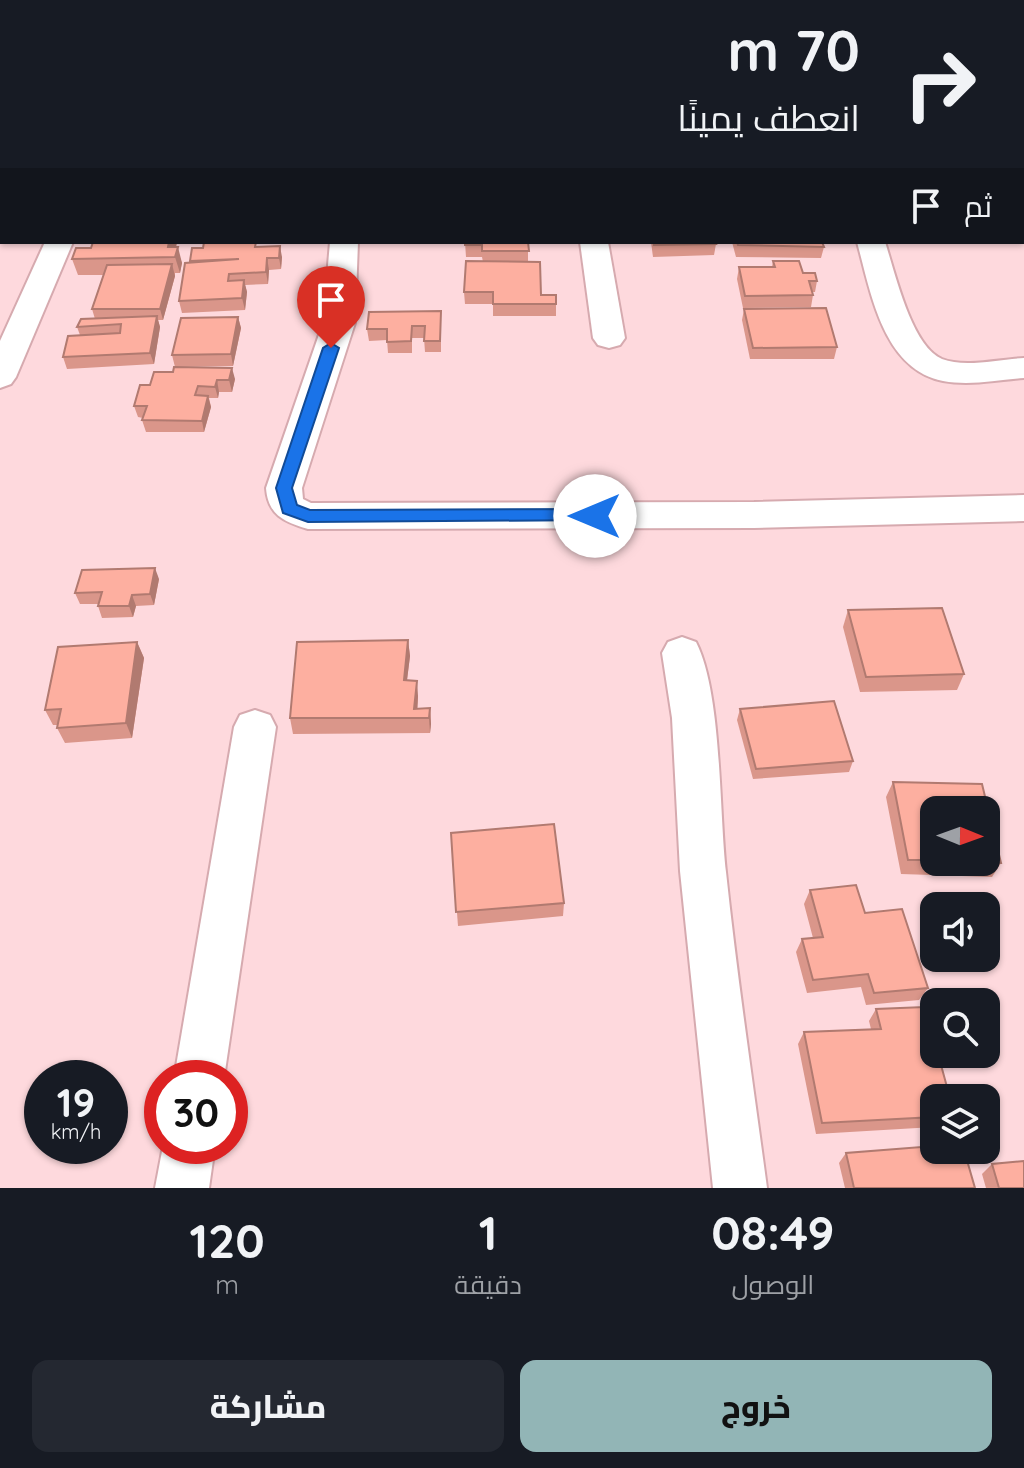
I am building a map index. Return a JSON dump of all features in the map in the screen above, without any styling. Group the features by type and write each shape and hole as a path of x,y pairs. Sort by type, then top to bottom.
{"street":[{"path":"0,377 9,337 58,244"},
{"path":"344,244 339,323 284,488 285,501 296,512 308,516 738,515 1024,508"},
{"path":"594,244 609,338"},
{"path":"872,244 894,311 911,350 920,361 950,371 1024,368"},
{"path":"682,653 693,718 703,871 740,1188"},
{"path":"202,1060 255,727"},
{"path":"182,1188 186,1164"}],"building":[{"path":"92,244 169,244 168,247 178,247 175,257 72,259 76,248 91,248"},
{"path":"204,244 280,246 279,258 267,258 266,272 229,274 228,281 244,280 242,298 179,301 185,263 239,259 190,261 192,248 203,248"},
{"path":"528,244 529,251 482,251 482,245 465,245"},
{"path":"823,244 824,247 738,245"},
{"path":"466,261 540,262 541,295 556,295 556,304 493,304 493,292 464,292"},
{"path":"773,261 799,261 803,273 815,273 817,281 809,281 813,295 745,296 739,267 775,267"},
{"path":"172,264 160,309 92,309 107,265"},
{"path":"826,308 837,347 753,348 744,309"},
{"path":"441,311 440,341 424,341 425,326 412,326 411,341 387,342 387,329 367,329 369,312"},
{"path":"157,316 150,353 63,357 68,336 120,333 121,324 77,327 81,319"},
{"path":"238,317 231,354 172,355 181,318"},
{"path":"174,367 232,368 229,380 217,380 215,387 198,386 195,395 208,396 202,421 142,420 147,406 134,406 140,385 150,385 154,372 173,372"},
{"path":"155,568 150,594 132,595 129,606 98,606 102,592 75,593 82,570"},
{"path":"942,608 964,674 866,677 848,610"},
{"path":"408,640 404,680 417,681 414,709 430,708 429,718 290,718 297,642"},
{"path":"137,642 126,723 57,728 61,709 45,710 58,647"},
{"path":"834,701 853,761 756,769 740,709"},
{"path":"893,782 982,784 985,796 920,796 920,860 908,860"},
{"path":"554,824 564,903 456,912 451,833"},
{"path":"856,885 865,913 902,909 920,972 923,972 928,988 874,993 868,974 813,980 802,939 823,937 810,890"},
{"path":"920,1007 920,1068 942,1068 946,1084 920,1084 920,1118 822,1123 804,1032 881,1029 876,1009"},
{"path":"920,1147 920,1164 968,1164 975,1188 854,1188 846,1153"},
{"path":"1024,1161 1024,1188 999,1188 992,1164"}],"route":[{"path":"331,348 284,488 289,508 308,516 595,516"}]}
